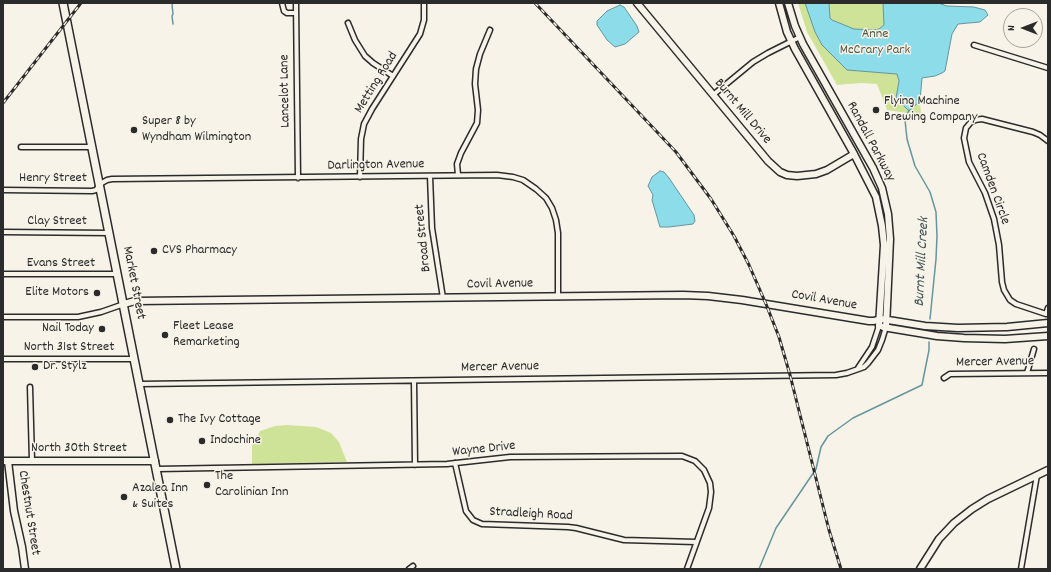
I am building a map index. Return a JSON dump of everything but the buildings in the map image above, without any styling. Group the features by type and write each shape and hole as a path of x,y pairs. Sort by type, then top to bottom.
{"main road":[{"name":"Market Street","path":"63,3 93,147 176,569"},
{"name":"Burnt Mill Drive","path":"637,3 771,164 784,174 797,176 816,174 827,170 854,154"},
{"name":"Randall Parkway","path":"779,3 792,42 873,189 882,226 884,245 883,323"},
{"name":"Randall Parkway","path":"788,3 800,37 876,174 882,188 889,221 890,245 883,323"},
{"name":"Covil Avenue","path":"124,304 135,301 658,295 708,296 742,300 883,323"},
{"path":"883,323 965,329 1048,323"},
{"path":"883,323 937,336 1005,339 1048,336"},
{"name":"North 30th Street","path":"6,461 155,461"},
{"name":"Chestnut Street","path":"6,461 25,569"},
{"path":"920,569 939,539 958,520 988,499 1048,470"}],"street":[{"path":"282,3 284,11 287,13 296,13"},
{"name":"Lancelot Lane","path":"296,3 298,178"},
{"name":"Metting Road","path":"360,177 362,130 370,112 420,34 424,20 424,3"},
{"path":"348,23 355,40 366,56 373,63 393,76"},
{"path":"458,176 458,164 461,153 477,123 478,110 475,84 476,69 480,54 490,30"},
{"path":"713,95 753,62 800,37"},
{"path":"974,45 1048,68"},
{"name":"Camden Circle","path":"1048,141 1033,132 982,119 973,121 967,126 964,138 969,162 985,193 994,219 999,245 1004,290 1010,300 1023,307 1046,314 1048,308"},
{"path":"21,147 93,147"},
{"path":"854,154 862,150"},
{"name":"Darlington Avenue","path":"100,184 112,179 497,175 513,177 523,180 546,198 556,220 558,233 558,297"},
{"name":"Broad Street","path":"430,176 432,228 443,298"},
{"name":"Henry Street","path":"3,190 92,191 96,190 100,184"},
{"name":"Clay Street","path":"3,232 110,233"},
{"name":"Evans Street","path":"3,274 118,274"},
{"path":"3,317 78,317 101,312 124,304"},
{"name":"Mercer Avenue","path":"140,384 836,375 864,367 875,355 882,340 883,323"},
{"path":"1027,373 1034,349"},
{"name":"North 31st Street","path":"3,359 135,359"},
{"name":"Mercer Avenue","path":"944,378 950,374 1048,373"},
{"path":"414,381 415,465"},
{"path":"30,387 32,461"},
{"name":"Wayne Drive","path":"157,469 455,464 510,457 682,456 692,459 700,466 706,473 711,487 710,504 687,569"},
{"name":"Stradleigh Road","path":"455,464 466,511 473,520 482,524 568,527 582,529 624,540 696,542"},
{"path":"1021,569 1037,475"},
{"path":"409,569 413,566"}],"green space":[{"name":"Anne McCrary Park","path":"798,3 913,3 921,115 887,110 877,84 861,83 837,85 807,32"},
{"path":"287,425 316,427 331,433 339,442 347,462 252,464 252,446 260,431 275,426"}],"water":[{"name":"Anne McCrary Park","path":"805,3 829,3 830,18 854,29 874,30 879,29 884,25 883,3 938,3 947,6 974,7 985,10 988,15 980,22 958,24 952,34 945,71 935,76 922,78 920,101 909,111 896,98 899,81 897,74 847,70 822,45 815,32"},
{"path":"620,5 624,7 637,26 639,32 625,44 615,47 607,40 597,25 597,21 607,11"},
{"path":"660,171 664,172 669,178 694,215 695,221 693,224 660,227 652,200 653,195 648,186 652,177"}],"waterway":[{"path":"173,3 173,24"},
{"name":"Burnt Mill Creek","path":"909,110 905,120 907,139 915,166 930,192 936,212 936,259 930,319"},
{"name":"Burnt Mill Creek","path":"759,569 776,528 816,469 821,447 828,436 853,418 922,385 929,350 929,342"}],"railway":[{"path":"3,103 81,3"},
{"path":"535,3 676,152 711,199 734,236 749,265 779,337 829,530 841,569"}],"place":[{"name":"Flying Machine Brewing Company","path":"876,110"},
{"name":"Super 8 by Wyndham Wilmington","path":"134,130"},
{"name":"CVS Pharmacy","path":"154,251"},
{"name":"Elite Motors","path":"97,293"},
{"name":"Nail Today","path":"102,329"},
{"name":"Fleet Lease Remarketing","path":"165,335"},
{"name":"Dr. Stylz","path":"35,367"},
{"name":"The Ivy Cottage","path":"170,420"},
{"name":"Indochine","path":"202,441"},
{"name":"The Carolinian Inn","path":"207,485"},
{"name":"Azalea Inn & Suites","path":"124,497"}]}
